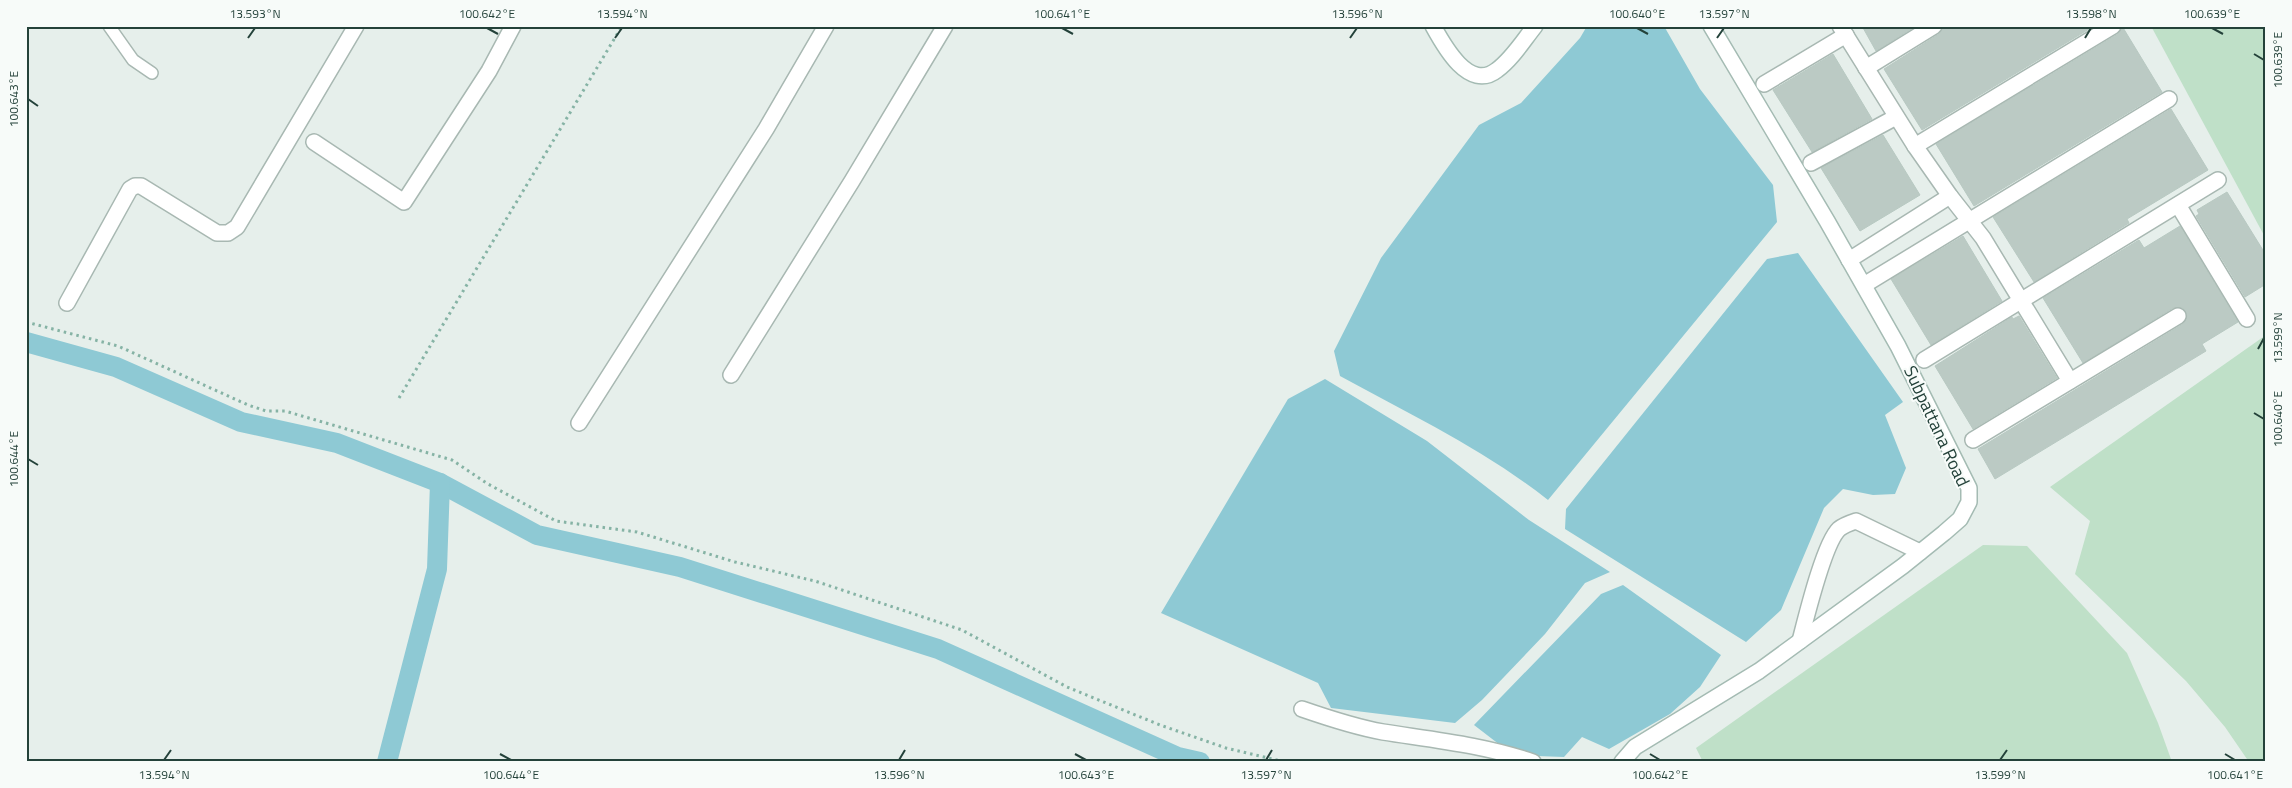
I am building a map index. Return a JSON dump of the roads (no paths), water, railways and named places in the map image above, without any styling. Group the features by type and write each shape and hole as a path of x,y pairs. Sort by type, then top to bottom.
{"street":[{"path":"66,303 130,189 135,186 141,186 217,233 228,233 237,227 356,26"},
{"path":"314,142 404,202 489,71 513,26"},
{"path":"579,423 766,129 826,26"},
{"path":"731,374 852,181 944,26"},
{"path":"1433,26 1448,51 1463,68 1475,75 1485,76 1496,71 1535,26"},
{"name":"Subpattana Road","path":"1622,762 1635,748 1759,670 1920,552 1960,519 1969,502 1969,488 1898,346 1711,26"},
{"path":"1866,68 1934,26"},
{"path":"1915,146 2113,26"},
{"path":"1764,84 1843,31 1915,146 1950,196 1983,238 2070,381"},
{"path":"1864,285 2169,99"},
{"path":"1811,163 1896,117"},
{"path":"1924,360 2218,180"},
{"path":"1849,260 1950,196"},
{"path":"2178,205 2247,318"},
{"path":"1973,440 2178,316"},
{"path":"1800,641 1813,591 1837,530 1846,524 1856,522 1920,552"},
{"path":"1302,709 1330,719 1381,731 1461,743 1533,762"}],"lane":[{"path":"109,26 133,60 152,73"}],"water":[{"path":"1587,26 1664,26 1700,89 1773,185 1777,222 1548,500 1473,449 1340,376 1334,351 1381,258 1479,125 1521,103 1580,38"},
{"path":"1798,253 1903,402 1885,415 1906,468 1895,494 1873,495 1843,489 1824,508 1781,610 1746,642 1565,529 1566,509 1767,259"},
{"path":"1325,379 1427,441 1529,520 1610,572 1585,583 1545,634 1482,700 1455,723 1331,708 1318,683 1161,613 1288,399"},
{"path":"1623,585 1721,655 1700,687 1670,714 1609,749 1582,737 1564,757 1513,755 1474,725 1601,594"}],"waterway":[{"path":"26,342 116,367 241,422 337,443 440,483 537,535 680,567 938,649 1178,757 1200,762"},
{"path":"387,762 437,569 440,483"}]}
